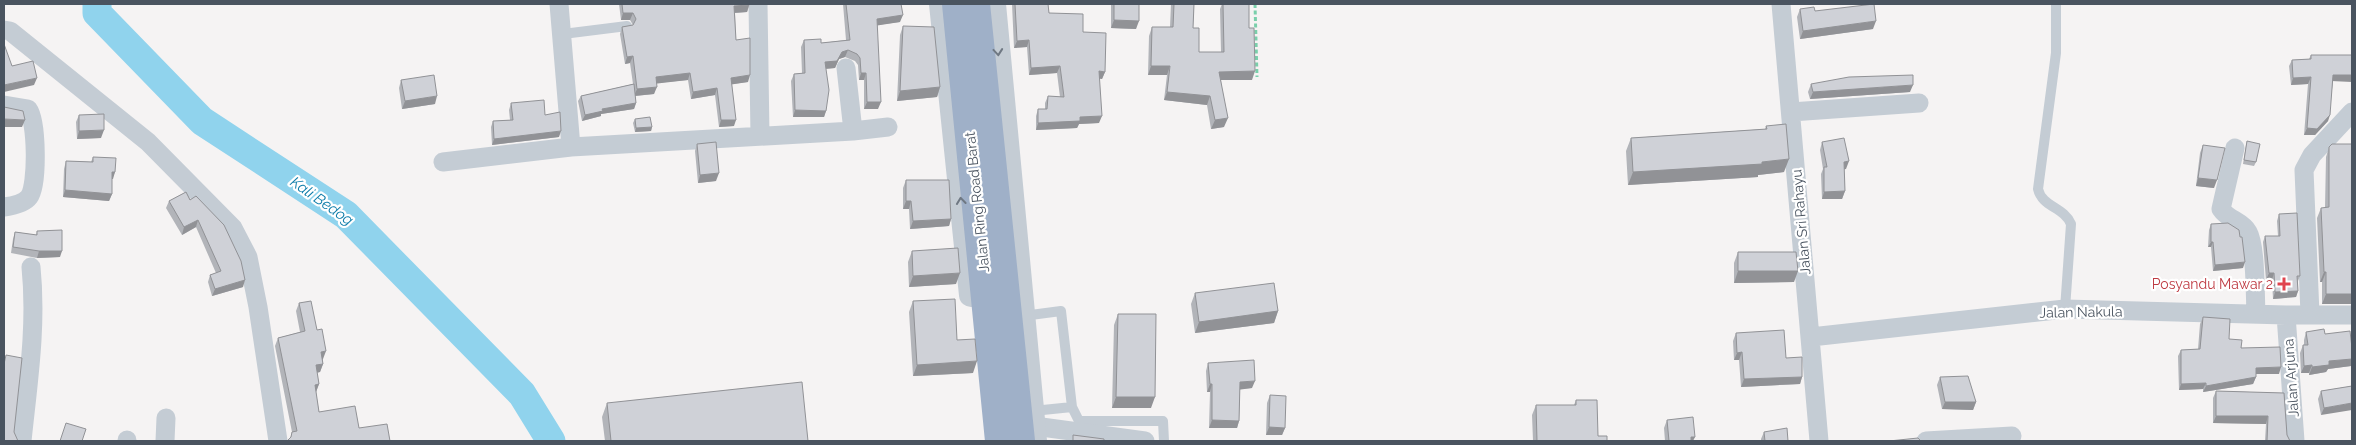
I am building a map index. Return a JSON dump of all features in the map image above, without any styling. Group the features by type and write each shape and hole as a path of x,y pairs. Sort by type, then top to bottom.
{"highway":[{"name":"Jalan Ring Road Barat","path":"956,4 972,234 1022,419"},
{"name":"Jalan Ring Road Barat","path":"976,4 1022,419"},
{"path":"999,441 1022,419"}],"street":[{"path":"559,4 571,147"},
{"path":"758,4 760,136"},
{"path":"941,4 972,234 985,441"},
{"path":"994,4 1022,316 1022,419 1145,441"},
{"name":"Jalan Sri Rahayu","path":"1781,4 1819,441"},
{"path":"4,30 10,31 148,142 233,228 248,257 257,299 278,441"},
{"path":"846,68 853,131"},
{"path":"1791,112 1919,103"},
{"path":"4,106 28,109 32,119 35,144 32,187 29,197 20,203 4,207"},
{"path":"2310,314 2304,170 2312,155 2352,112"},
{"path":"443,162 571,147 853,131 888,127"},
{"path":"2235,148 2221,209 2230,219 2245,228 2250,238 2256,314"},
{"path":"22,441 32,359 33,313 30,267"},
{"name":"Jalan Nakula","path":"1811,337 2065,309 2352,315"},
{"name":"Jalan Arjuna","path":"2286,315 2296,441"},
{"path":"165,441 166,418"},
{"path":"1926,441 2012,436"}],"lane":[{"path":"2056,4 2056,53 2038,189 2044,201 2068,216 2071,224 2065,309"},
{"path":"563,34 627,26"},
{"path":"1022,316 1061,312 1072,407 1079,421 1163,421 1164,441"},
{"path":"1022,419 1072,407"}],"path":[{"path":"1255,4 1257,77"}],"building":[{"path":"622,4 750,4 734,6 736,40 750,38 750,75 731,78 736,120 721,120 717,88 693,92 690,73 656,77 657,87 637,89 633,56 627,57 622,27 633,25 636,19 633,13 623,13"},
{"path":"846,4 901,4 903,15 877,19 881,102 867,102 866,73 861,73 860,58 857,54 848,50 842,52 837,61 825,62 829,90 826,111 795,110 794,74 805,73 804,40 821,39 821,43 850,40"},
{"path":"1015,4 1048,4 1049,13 1083,14 1083,32 1106,33 1105,72 1099,71 1102,116 1080,117 1080,121 1038,123 1038,109 1047,109 1048,96 1064,97 1060,66 1031,68 1029,40 1017,41"},
{"path":"1114,4 1139,4 1139,21 1114,20"},
{"path":"1174,4 1194,4 1193,28 1199,28 1199,52 1224,52 1223,4 1249,4 1249,28 1254,28 1255,71 1219,72 1228,118 1215,120 1210,96 1167,92 1170,66 1151,66 1152,27 1173,27"},
{"path":"1874,4 1876,21 1803,31 1800,9 1814,7 1815,11"},
{"path":"903,26 934,27 940,87 900,91"},
{"path":"4,44 12,66 33,61 37,78 4,85"},
{"path":"2311,55 2352,55 2352,75 2333,75 2330,115 2317,129 2307,128 2311,77 2293,78 2292,60 2311,59"},
{"path":"434,75 437,96 405,101 401,80"},
{"path":"1913,75 1913,85 1813,92 1811,84 1849,77"},
{"path":"634,84 636,103 602,109 603,111 585,115 581,96"},
{"path":"544,100 545,115 560,112 561,131 494,139 493,121 513,120 511,103"},
{"path":"4,107 23,111 25,120 4,119"},
{"path":"104,114 104,130 79,131 79,115"},
{"path":"650,117 652,127 636,128 635,119"},
{"path":"1786,124 1789,159 1762,162 1762,164 1633,172 1631,138 1767,129 1766,126"},
{"path":"1844,138 1849,161 1844,162 1845,191 1824,192 1824,167 1827,167 1822,142"},
{"path":"2247,141 2260,144 2256,162 2244,160"},
{"path":"716,142 719,173 700,175 697,144"},
{"path":"2332,144 2352,144 2352,294 2326,294 2321,208 2329,207 2329,147"},
{"path":"2203,145 2225,148 2217,180 2198,178"},
{"path":"93,157 116,158 115,172 112,172 112,194 65,190 66,161 93,162"},
{"path":"906,180 949,180 951,219 913,221 911,201 906,201"},
{"path":"186,192 190,200 196,196 224,225 241,261 245,280 215,289 210,275 221,271 198,220 184,227 169,201"},
{"path":"2297,213 2300,276 2297,276 2298,291 2275,292 2274,273 2269,273 2265,236 2280,236 2279,214"},
{"path":"2228,223 2239,230 2240,237 2242,237 2245,262 2215,265 2213,242 2211,242 2211,224"},
{"path":"62,230 62,251 39,251 13,247 15,232 37,235 37,231"},
{"path":"958,248 960,273 913,276 912,251"},
{"path":"1738,252 1796,252 1798,271 1738,271"},
{"path":"1274,283 1278,311 1199,322 1195,293"},
{"path":"955,299 957,340 975,339 977,361 917,365 913,301"},
{"path":"311,301 317,330 322,329 326,351 321,352 323,364 316,365 319,384 315,385 319,412 355,406 359,428 387,424 390,441 287,441 291,437 292,432 297,431 278,338 305,331 299,303"},
{"path":"1118,314 1156,314 1155,397 1116,397"},
{"path":"2203,317 2230,319 2229,339 2242,340 2241,348 2280,347 2281,367 2256,368 2256,377 2206,386 2206,383 2181,384 2181,350 2200,349"},
{"path":"2324,329 2325,334 2350,331 2352,359 2329,361 2329,365 2304,366 2303,345 2308,345 2306,332"},
{"path":"1784,330 1786,358 1802,357 1802,377 1744,379 1742,352 1737,353 1736,333"},
{"path":"6,355 22,358 14,432 18,441 4,441 4,364"},
{"path":"1254,360 1255,381 1240,382 1239,421 1212,420 1212,384 1210,384 1208,363"},
{"path":"1968,376 1976,402 1945,402 1940,377"},
{"path":"802,382 808,441 611,441 607,403"},
{"path":"2352,386 2352,403 2324,408 2321,391"},
{"path":"2216,391 2284,393 2287,435 2290,441 2267,441 2268,416 2216,416"},
{"path":"1270,395 1286,396 1285,428 1269,427"},
{"path":"1576,400 1597,400 1598,436 1607,436 1607,441 1537,441 1536,405 1576,405"},
{"path":"1693,417 1695,437 1691,437 1691,441 1669,441 1667,420"},
{"path":"66,423 86,429 82,441 60,441"},
{"path":"1787,428 1788,441 1765,441 1764,432"},
{"path":"1073,435 1104,439 1104,441 1073,441"},
{"path":"1918,438 1921,441 1889,441"}],"waterway":[{"name":"Kali Bedog","path":"97,4 97,13 202,121 346,215 522,394 551,441"}],"place":[{"name":"Posyandu Mawar 2","path":"2284,284"}]}
